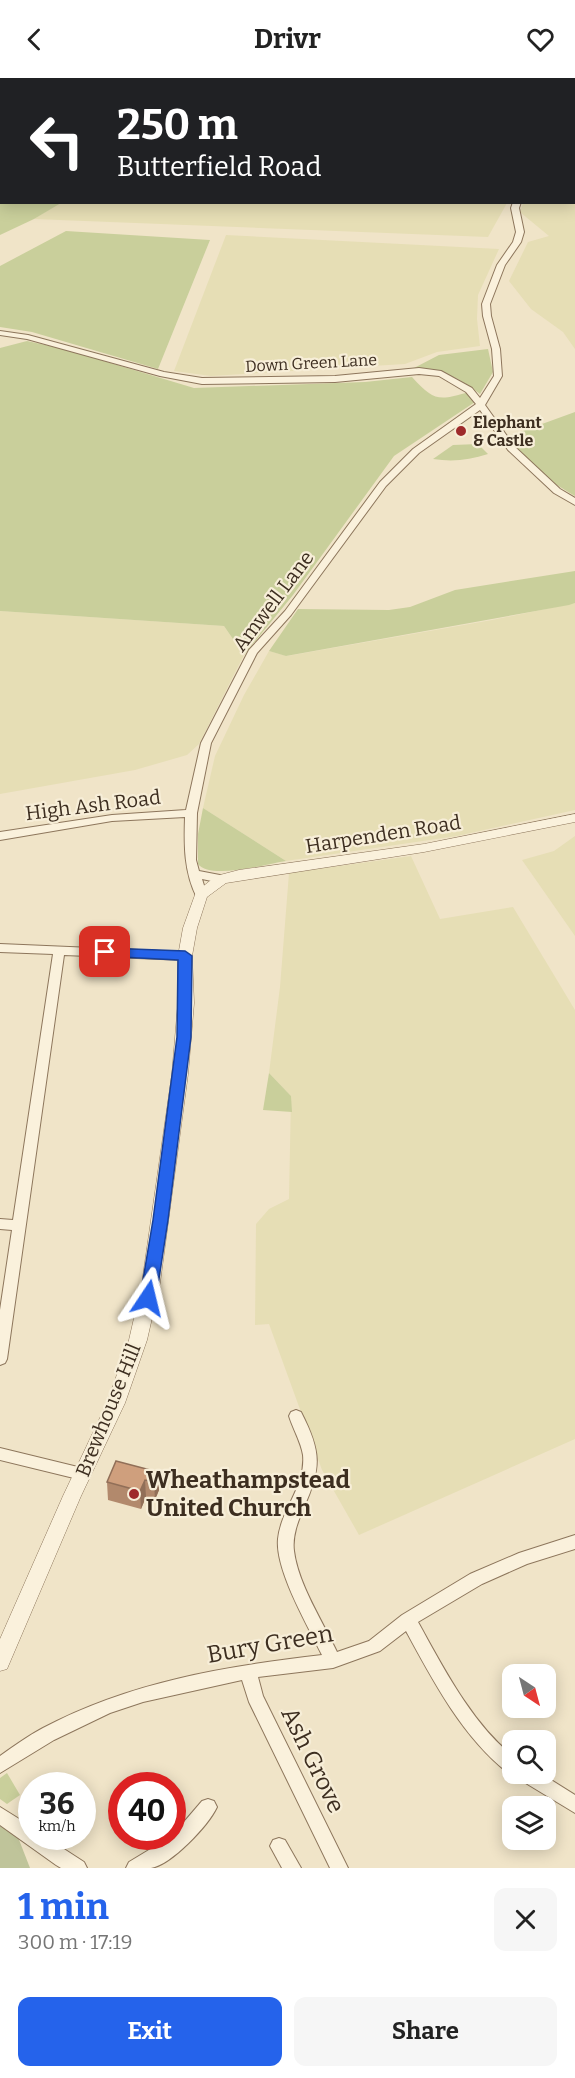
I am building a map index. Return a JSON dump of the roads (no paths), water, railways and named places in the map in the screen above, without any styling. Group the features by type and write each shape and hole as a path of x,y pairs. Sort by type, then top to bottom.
{"street":[{"path":"481,404 498,376 496,349 486,316 486,303 501,265 517,242 520,232 515,208 516,204"},
{"name":"Down Green Lane","path":"0,333 37,340 163,374 202,381 299,380 431,372 441,374 469,390 511,448 556,491 575,502"},
{"name":"Amwell Lane","path":"201,895 190,860 191,813 206,742 253,652 288,613 383,484 416,451 481,404"},
{"name":"High Ash Road","path":"0,836 112,818 191,813"},
{"name":"Harpenden Road","path":"201,895 221,879 424,848 575,818"},
{"path":"193,873 221,879"},
{"name":"Brewhouse Hill","path":"0,1662 125,1380 138,1340 151,1282 184,1037 185,956 190,928 201,895"},
{"path":"0,948 185,956"},
{"path":"0,1359 59,951"},
{"path":"0,1224 20,1226"},
{"path":"296,1416 310,1455 306,1487 288,1528 286,1550 333,1660"},
{"path":"0,1454 82,1474"},
{"name":"Bury Green","path":"0,1765 48,1734 106,1707 142,1694 248,1671 333,1660 374,1646 408,1620 497,1569 575,1542"},
{"path":"408,1620 435,1670 484,1737 502,1757"},
{"name":"Ash Grove","path":"248,1671 255,1697 339,1868"},
{"path":"542,1784 575,1805"},
{"path":"135,1868 178,1842 195,1827 207,1807"},
{"path":"0,1815 78,1868"},
{"path":"279,1846 292,1868"}],"place":[{"name":"Elephant & Castle","path":"461,431"},
{"name":"Wheathampstead United Church","path":"134,1494"}]}
